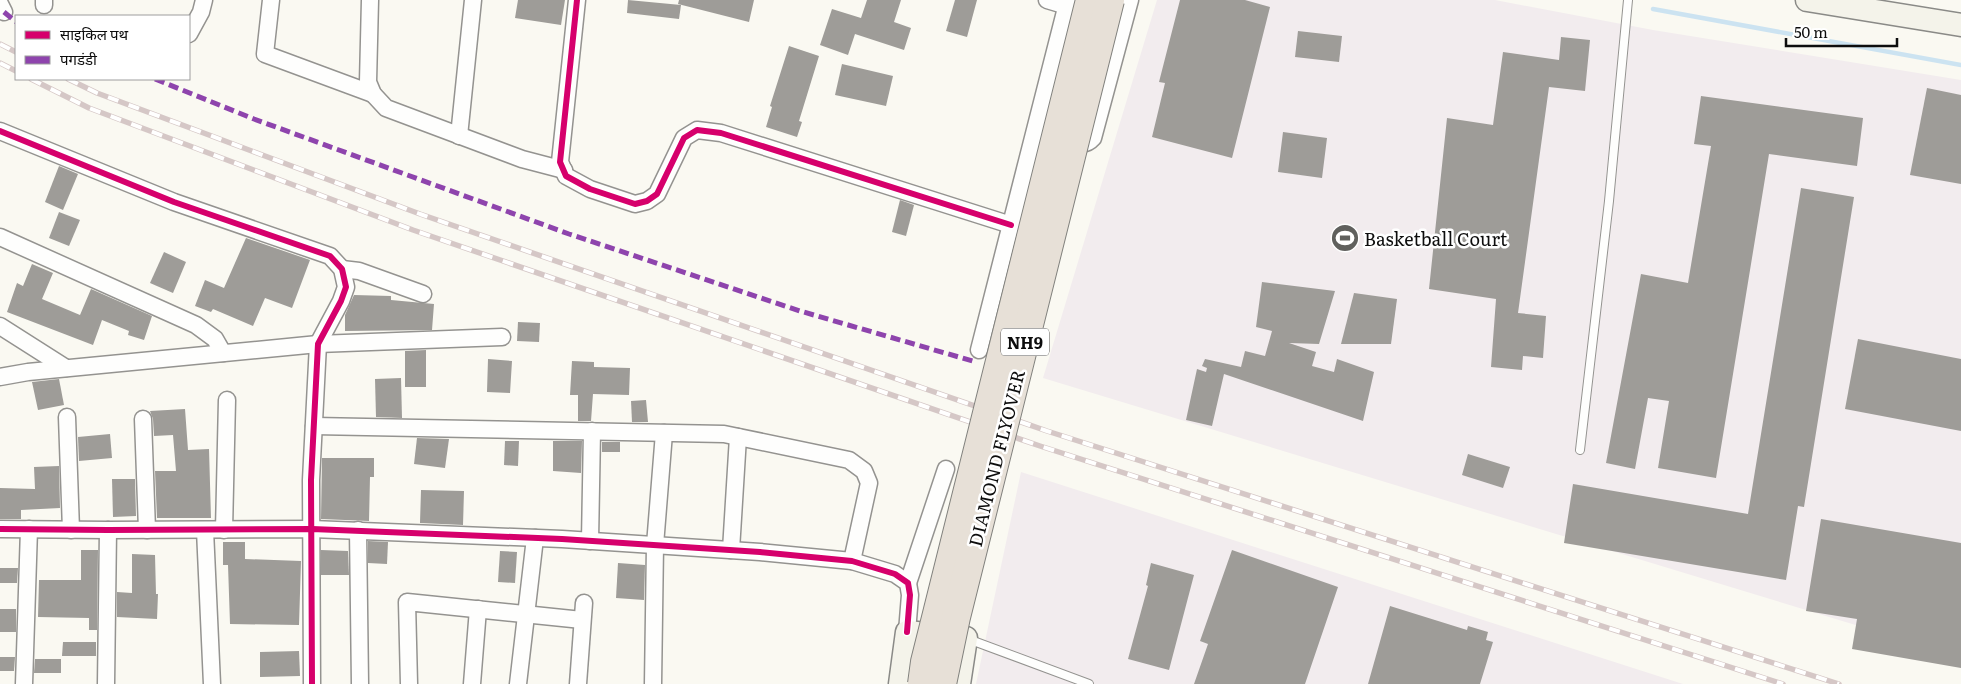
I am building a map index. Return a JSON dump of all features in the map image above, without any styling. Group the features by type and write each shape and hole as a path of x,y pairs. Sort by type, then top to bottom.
{"highway":[{"name":"DIAMOND FLYOVER","path":"942,684 956,617 1110,0"},
{"name":"DIAMOND FLYOVER","path":"922,684 1075,2"}],"street":[{"path":"190,32 201,12 204,0"},
{"path":"271,0 265,54 373,94"},
{"path":"370,0 368,82 373,94 386,108 522,159 564,170"},
{"path":"459,136 473,0"},
{"path":"577,0 560,162 566,176 590,189 635,204 647,202 657,194 684,138 697,130 721,133 1011,225"},
{"path":"979,350 1035,131 1075,2 1047,0"},
{"path":"1035,131 1083,144 1088,143 1093,138 1130,0"},
{"path":"1807,0 1961,25"},
{"path":"0,131 174,202 330,256 342,269 346,287 341,301 318,344 311,480 312,684"},
{"path":"0,237 196,325 214,339 223,353"},
{"path":"342,269 359,270 423,294"},
{"path":"0,326 66,368"},
{"path":"0,376 318,344 502,337"},
{"path":"224,530 227,400"},
{"path":"67,416 71,530"},
{"path":"143,419 148,530"},
{"path":"314,426 724,434 849,460 864,471 869,483 852,561"},
{"path":"590,541 592,431"},
{"path":"653,684 654,545 664,433"},
{"path":"731,550 738,437"},
{"path":"900,684 910,595 908,583 946,469"},
{"path":"0,529 312,529 590,541 731,550 852,561 895,574 908,583"},
{"path":"24,684 29,529"},
{"path":"106,684 108,530"},
{"path":"204,530 212,684"},
{"path":"358,530 360,684"},
{"path":"518,684 535,538"},
{"path":"409,684 407,602 582,620"},
{"path":"578,684 584,603"},
{"path":"472,684 478,609"},
{"path":"907,632 966,638 959,684"}],"lane":[{"path":"1580,450 1628,0"},
{"path":"966,638 1090,684"}],"shaded area":[{"path":"1157,0 1495,0 1653,30 1961,80 1961,657 1043,378"},
{"path":"1021,472 1683,684 976,684"}],"building":[{"path":"518,0 565,0 561,25 515,18"},
{"path":"628,0 681,5 679,19 627,13"},
{"path":"679,0 754,0 749,22 678,4"},
{"path":"867,0 901,0 894,22 911,28 904,50 855,34 848,55 820,45 832,9 861,18"},
{"path":"955,0 977,0 967,37 946,31"},
{"path":"1180,0 1245,0 1270,7 1232,158 1152,137 1165,83 1159,82"},
{"path":"1298,31 1342,36 1339,62 1295,57"},
{"path":"1561,37 1590,40 1585,91 1549,87 1518,313 1546,316 1543,358 1523,356 1522,370 1491,367 1496,299 1429,289 1447,118 1493,125 1503,52 1559,60"},
{"path":"789,46 819,56 799,121 802,122 797,137 766,127 772,107 770,106"},
{"path":"842,64 893,76 886,106 835,95"},
{"path":"1927,88 1961,95 1961,184 1910,175"},
{"path":"1701,96 1863,118 1857,166 1769,154 1716,478 1658,468 1669,401 1648,398 1635,469 1606,463 1641,274 1688,283 1711,146 1694,144"},
{"path":"1283,132 1327,138 1322,178 1278,172"},
{"path":"59,166 78,174 63,210 45,202"},
{"path":"1801,188 1854,197 1804,507 1798,506 1786,580 1564,543 1573,484 1748,514"},
{"path":"900,200 914,205 906,236 892,232"},
{"path":"59,212 80,220 69,246 49,238"},
{"path":"246,238 310,260 292,308 265,298 253,326 213,309 211,312 195,306 205,280 224,288"},
{"path":"164,252 186,262 173,293 150,283"},
{"path":"32,264 53,273 42,299 80,315 91,289 152,316 144,340 128,335 129,331 102,320 93,345 7,312 17,283 23,286"},
{"path":"1262,282 1335,291 1319,344 1289,343 1316,352 1312,366 1334,372 1337,359 1374,372 1363,421 1224,374 1212,426 1186,420 1197,369 1206,372 1207,368 1202,366 1205,359 1241,367 1245,351 1265,356 1272,331 1256,327"},
{"path":"1354,293 1397,299 1391,344 1341,344"},
{"path":"354,295 391,296 391,300 434,304 432,330 345,331 345,315"},
{"path":"518,322 540,323 539,342 517,341"},
{"path":"1858,339 1961,359 1961,431 1845,409"},
{"path":"426,350 426,387 405,387 405,351"},
{"path":"488,359 512,361 510,393 487,392"},
{"path":"572,361 594,362 594,367 630,368 629,395 593,394 591,421 578,421 578,395 570,395"},
{"path":"401,378 402,418 376,417 375,379"},
{"path":"59,379 64,405 38,410 32,382"},
{"path":"646,400 648,422 632,422 631,401"},
{"path":"185,409 188,450 209,449 211,518 157,518 155,471 176,471 173,435 154,436 153,419 150,411"},
{"path":"110,434 112,458 79,461 78,437"},
{"path":"417,438 449,439 445,468 414,464"},
{"path":"505,441 519,441 518,466 504,465"},
{"path":"553,441 582,441 581,473 553,471"},
{"path":"602,442 620,442 620,452 602,452"},
{"path":"1468,454 1510,467 1503,488 1462,475"},
{"path":"322,458 374,458 374,477 370,477 369,521 321,519"},
{"path":"59,466 60,508 21,510 21,519 0,519 0,488 35,489 34,467"},
{"path":"112,479 135,479 136,516 113,517"},
{"path":"421,490 464,491 463,525 420,523"},
{"path":"1821,519 1961,543 1961,668 1852,649 1857,619 1806,611"},
{"path":"368,541 388,542 387,564 368,563"},
{"path":"223,542 245,542 245,559 301,561 299,625 230,624 228,565 223,565"},
{"path":"81,550 98,550 97,630 89,630 89,618 38,617 39,580 81,580"},
{"path":"321,550 348,551 349,575 321,575"},
{"path":"1232,550 1338,587 1305,684 1194,684 1208,644 1200,641"},
{"path":"500,551 517,552 515,583 498,582"},
{"path":"132,554 155,555 156,594 158,594 157,619 117,617 117,592 132,593"},
{"path":"618,563 645,565 644,600 616,598"},
{"path":"1151,563 1194,575 1169,670 1128,659 1148,586 1146,585"},
{"path":"0,568 18,568 17,583 0,583"},
{"path":"1390,606 1467,630 1468,626 1488,632 1486,640 1493,642 1480,684 1368,684"},
{"path":"0,609 16,609 16,632 0,632"},
{"path":"63,642 96,642 96,656 62,656"},
{"path":"299,651 300,676 260,677 260,652"},
{"path":"0,657 15,657 14,671 0,671"},
{"path":"35,659 61,659 61,673 34,673"}],"waterway":[{"path":"1653,9 1961,65"}],"railway":[{"path":"0,44 15,52"},
{"path":"0,63 15,70"},
{"path":"33,80 89,108 413,230 1040,446 1783,684"},
{"path":"70,80 97,93 420,214 1047,431 1839,684"}],"marked path":[{"path":"4,12 15,21"},
{"path":"157,80 254,119 569,234 800,311 976,362"}],"cycle path":[{"path":"577,0 560,162 566,176 590,189 635,204 647,201 657,194 684,138 697,130 721,133 1011,225"},
{"path":"0,131 174,202 330,256 342,269 346,287 341,301 318,344 311,480 312,684"},
{"path":"0,529 312,529 562,539 760,552 852,561 895,574 908,583 910,595 907,632"}],"place":[{"name":"Basketball Court","path":"1345,238"}]}
